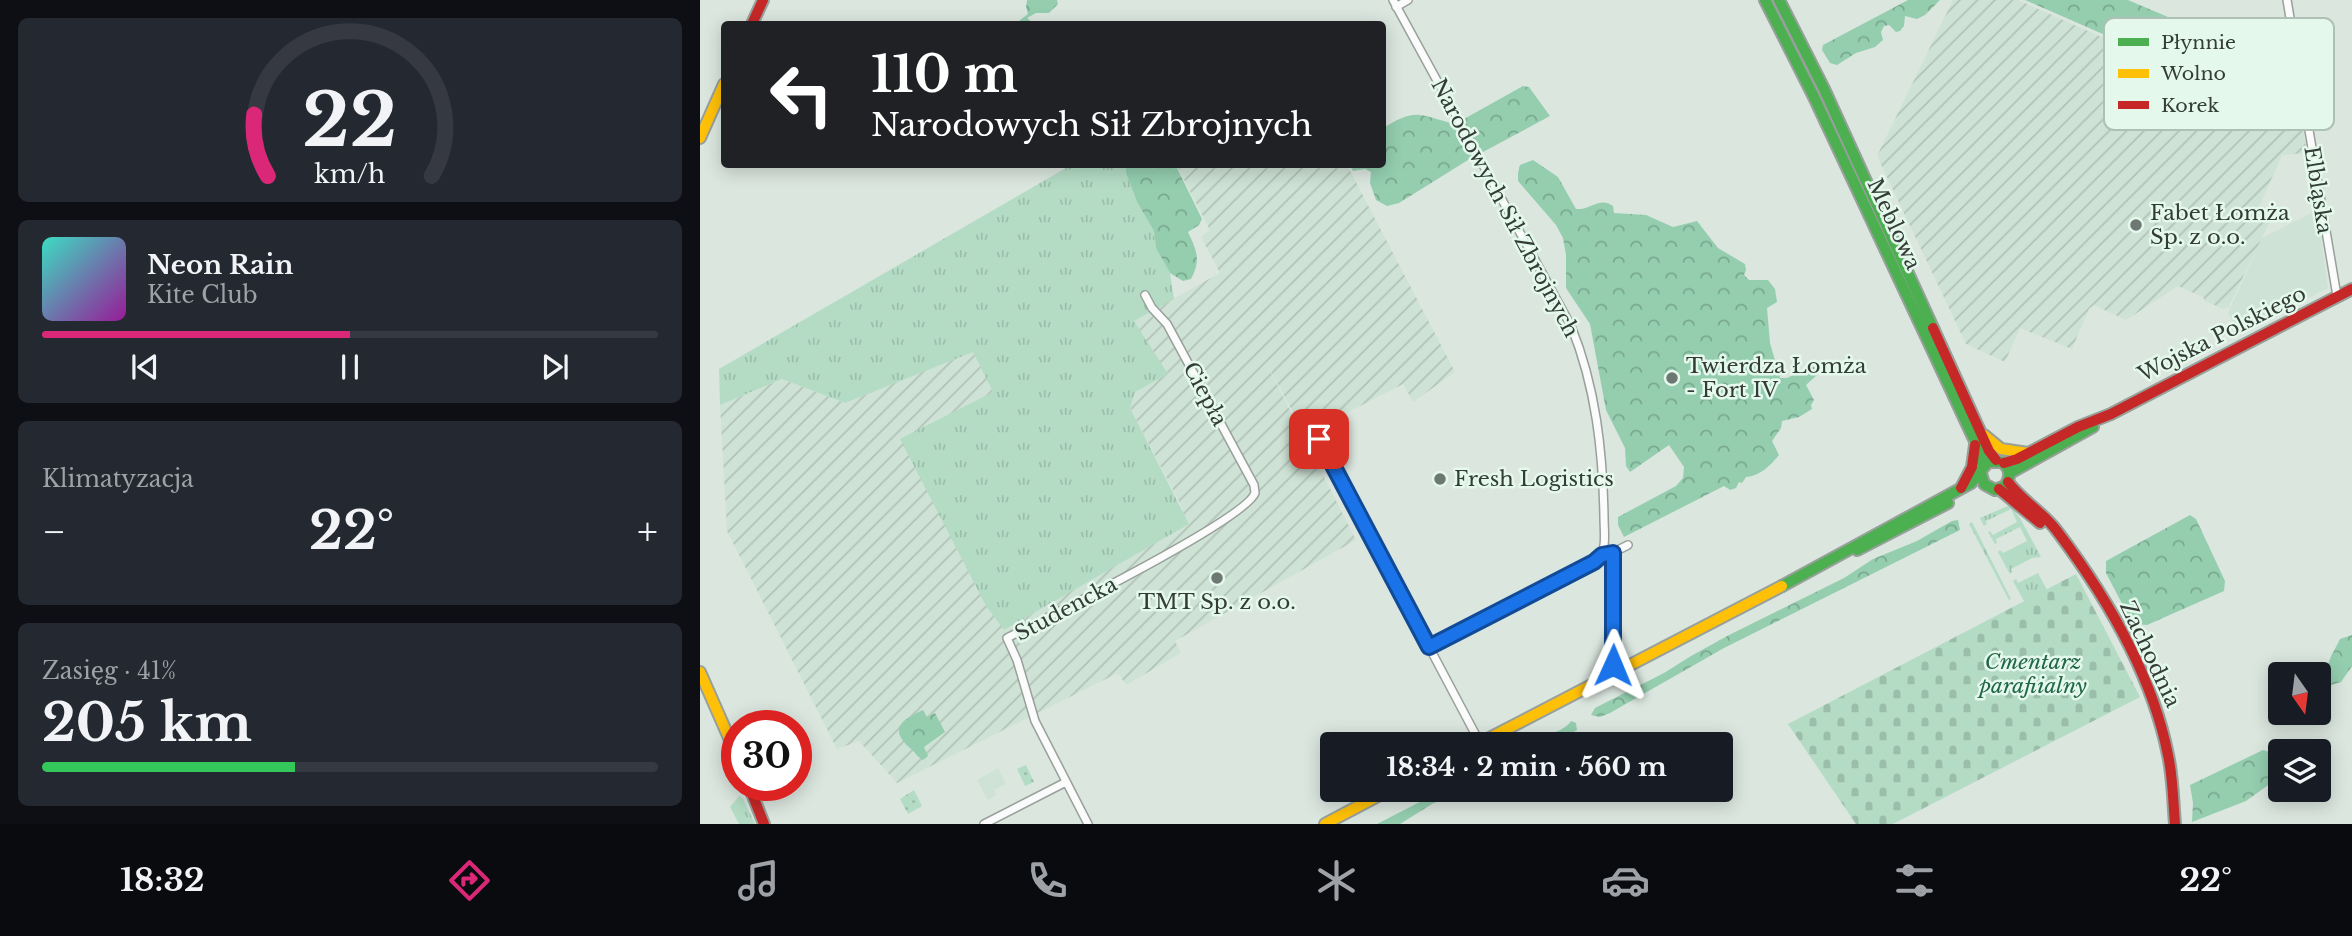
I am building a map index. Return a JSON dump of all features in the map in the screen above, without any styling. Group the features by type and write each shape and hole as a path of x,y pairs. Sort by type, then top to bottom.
{"main road":[{"path":"753,21 763,0"},
{"name":"Meblowa","path":"1765,0 1810,88 1983,460 1985,486"},
{"name":"Meblowa","path":"1779,0 1824,89 1989,451 2005,470"},
{"path":"700,138 721,91"},
{"name":"Wojska Polskiego","path":"2005,470 2028,453 2111,414 2352,289"},
{"name":"Wojska Polskiego","path":"2005,470 2020,466 2085,432 2111,414"},
{"path":"1982,433 2001,449 2028,453"},
{"path":"1961,488 1972,467 1975,443"},
{"path":"1500,732 1825,563 1864,539 1974,481 1988,463 2005,470 1999,489 1985,486 1974,489 1872,543 1825,563"},
{"name":"Zachodnia","path":"2005,470 2022,499 2054,526 2071,550 2106,604 2152,695 2167,747 2175,824"},
{"name":"Zachodnia","path":"1999,489 2071,550"},
{"path":"700,672 721,720"},
{"path":"755,801 764,824"},
{"path":"1325,824 1366,802"}],"street":[{"path":"1394,3 1408,0"},
{"name":"Elbląska","path":"2287,0 2290,18"},
{"name":"Narodowych Sił Zbrojnych","path":"1394,3 1471,147 1552,289 1576,340 1602,453 1602,555"},
{"name":"Elbląska","path":"2309,130 2337,296"},
{"name":"Ciepła","path":"1145,295 1152,308 1167,324 1254,485 1254,497"},
{"path":"1319,439 1473,732"},
{"name":"Studencka","path":"1088,824 1035,721 1017,660 1007,638 1115,583 1214,526 1246,506 1254,497"},
{"path":"1429,647 1594,562 1602,555 1628,545"},
{"path":"1613,553 1613,665 1616,672"},
{"path":"984,824 1066,782"}],"shaded area":[{"path":"1953,0 2018,0 2104,38 2104,130 2303,130 2307,153 2282,155 2258,209 2272,217 2228,308 2224,309 2205,301 2203,297 2178,286 2126,320 2094,305 2089,309 2072,349 2020,328 2005,362 1966,344 1877,156"},
{"path":"1178,168 1349,168 1455,372 1413,402 1403,384 1333,420 1308,440 1262,355 1356,540 1175,641 1181,653 1126,685 1118,673 897,783 859,741 837,749 727,531 720,405 782,379 845,403 973,351 993,392 1184,511 1130,408 1135,392 1133,321 1220,273 1201,237 1210,230"},
{"path":"2317,210 2328,288 2239,333 2228,313 2262,238"},
{"path":"998,768 1006,784 994,790 996,795 988,800 977,780"}],"green space":[{"path":"1027,0 1057,0 1058,4 1049,13 1036,13 1027,18 1030,21 1019,21 1028,14"},
{"path":"1908,0 1940,0 1917,19 1905,16 1904,26 1900,31 1896,32 1889,25 1884,26 1881,32 1883,40 1875,47 1856,53 1837,65 1830,63 1822,50 1823,45"},
{"path":"2025,0 2128,0 2170,18 2104,18 2104,35"},
{"path":"1523,86 1529,87 1550,116 1468,160 1399,203 1387,206 1376,200 1370,183 1371,172 1365,169 1353,171 1352,168 1386,168 1386,126 1404,117 1418,115 1455,124"},
{"path":"1533,160 1558,177 1576,209 1604,202 1613,206 1614,213 1646,215 1673,227 1697,221 1718,248 1745,264 1744,275 1749,280 1768,280 1775,289 1777,302 1767,308 1770,343 1780,378 1787,378 1812,366 1818,374 1806,385 1814,400 1812,409 1799,417 1782,421 1781,428 1772,441 1779,455 1769,466 1756,475 1746,477 1736,488 1730,490 1724,486 1624,537 1618,525 1618,517 1676,486 1683,478 1684,467 1669,445 1630,472 1626,466 1625,448 1606,410 1590,324 1566,288 1563,238 1556,225 1518,181 1520,165"},
{"path":"1066,168 1126,168 1137,202 1154,231 1156,248 1170,273 1174,299 1134,321 1168,374 1135,392 1130,408 1189,524 1004,630 986,606 900,439 993,392 973,352 845,403 782,379 720,405 719,369"},
{"path":"1126,168 1177,168 1202,219 1199,225 1188,232 1197,256 1191,279 1183,281 1170,273 1156,248 1154,231 1137,202"},
{"path":"2010,505 2041,557 2032,558 2011,569 2010,574 1998,552 2000,550 2003,553 2027,541 2020,527 1996,539 1995,544 1988,532 1993,535 2017,522 2011,509 1986,521 1984,526 1980,518"},
{"path":"2190,515 2196,519 2225,581 2224,591 2147,625 2136,624 2128,615 2106,573 2106,561"},
{"path":"1958,520 1960,530 1724,648 1610,713 1600,717 1591,715 1595,708 1664,673 1729,635 1844,578 1873,559"},
{"path":"1972,522 2011,599 2009,600 1969,524"},
{"path":"2038,573 2048,592 2025,603 2013,581 2016,579 2018,583"},
{"name":"Cmentarz parafiialny","path":"2076,574 2140,697 1893,824 1856,824 1788,724"},
{"path":"2352,635 2352,666 2341,682 2331,685 2329,662 2340,639"},
{"path":"923,710 927,717 935,713 945,732 924,747 928,756 923,760 904,742 899,731 903,721"},
{"path":"1571,721 1576,723 1577,730 1554,732 1563,728"},
{"path":"2263,750 2268,751 2268,785 2246,801 2192,822 2190,785"},
{"path":"1026,765 1034,782 1025,786 1017,769"},
{"path":"914,790 922,806 908,814 900,799"},
{"path":"735,801 744,801 755,824 739,824 730,807"},
{"path":"1420,802 1436,802 1400,824 1377,824"}],"traffic: fast":[{"path":"1765,0 1814,97 1981,454 1983,467"},
{"path":"1779,0 1824,89 1933,328"},
{"path":"2010,473 2093,427"},
{"path":"1782,586 1971,483 1988,462 2002,462 2007,467 2009,476 2005,486 1995,490 1984,484 1981,473"},
{"path":"1857,550 1948,503"}],"traffic: slow":[{"path":"700,138 721,91"},
{"path":"1984,435 2001,449 2028,453"},
{"path":"1501,732 1782,586"},
{"path":"700,672 721,720"},
{"path":"1325,824 1366,802"}],"traffic: jam":[{"path":"753,21 763,0"},
{"path":"2004,463 2111,414 2352,289"},
{"path":"1933,328 1989,451 1996,460"},
{"path":"1961,488 1972,467 1975,445"},
{"path":"2008,482 2057,531 2093,582 2125,637 2151,695 2161,725 2171,772 2175,824"},
{"path":"1999,489 2040,523"},
{"path":"755,801 764,824"}],"place":[{"name":"Fabet Łomża Sp. z o.o.","path":"2136,225"},
{"name":"Twierdza Łomża - Fort IV","path":"1672,378"},
{"name":"Fresh Logistics","path":"1440,479"},
{"name":"TMT Sp. z o.o.","path":"1217,578"}],"route":[{"path":"1319,439 1429,647 1594,562 1602,555 1613,553 1613,665"}]}
